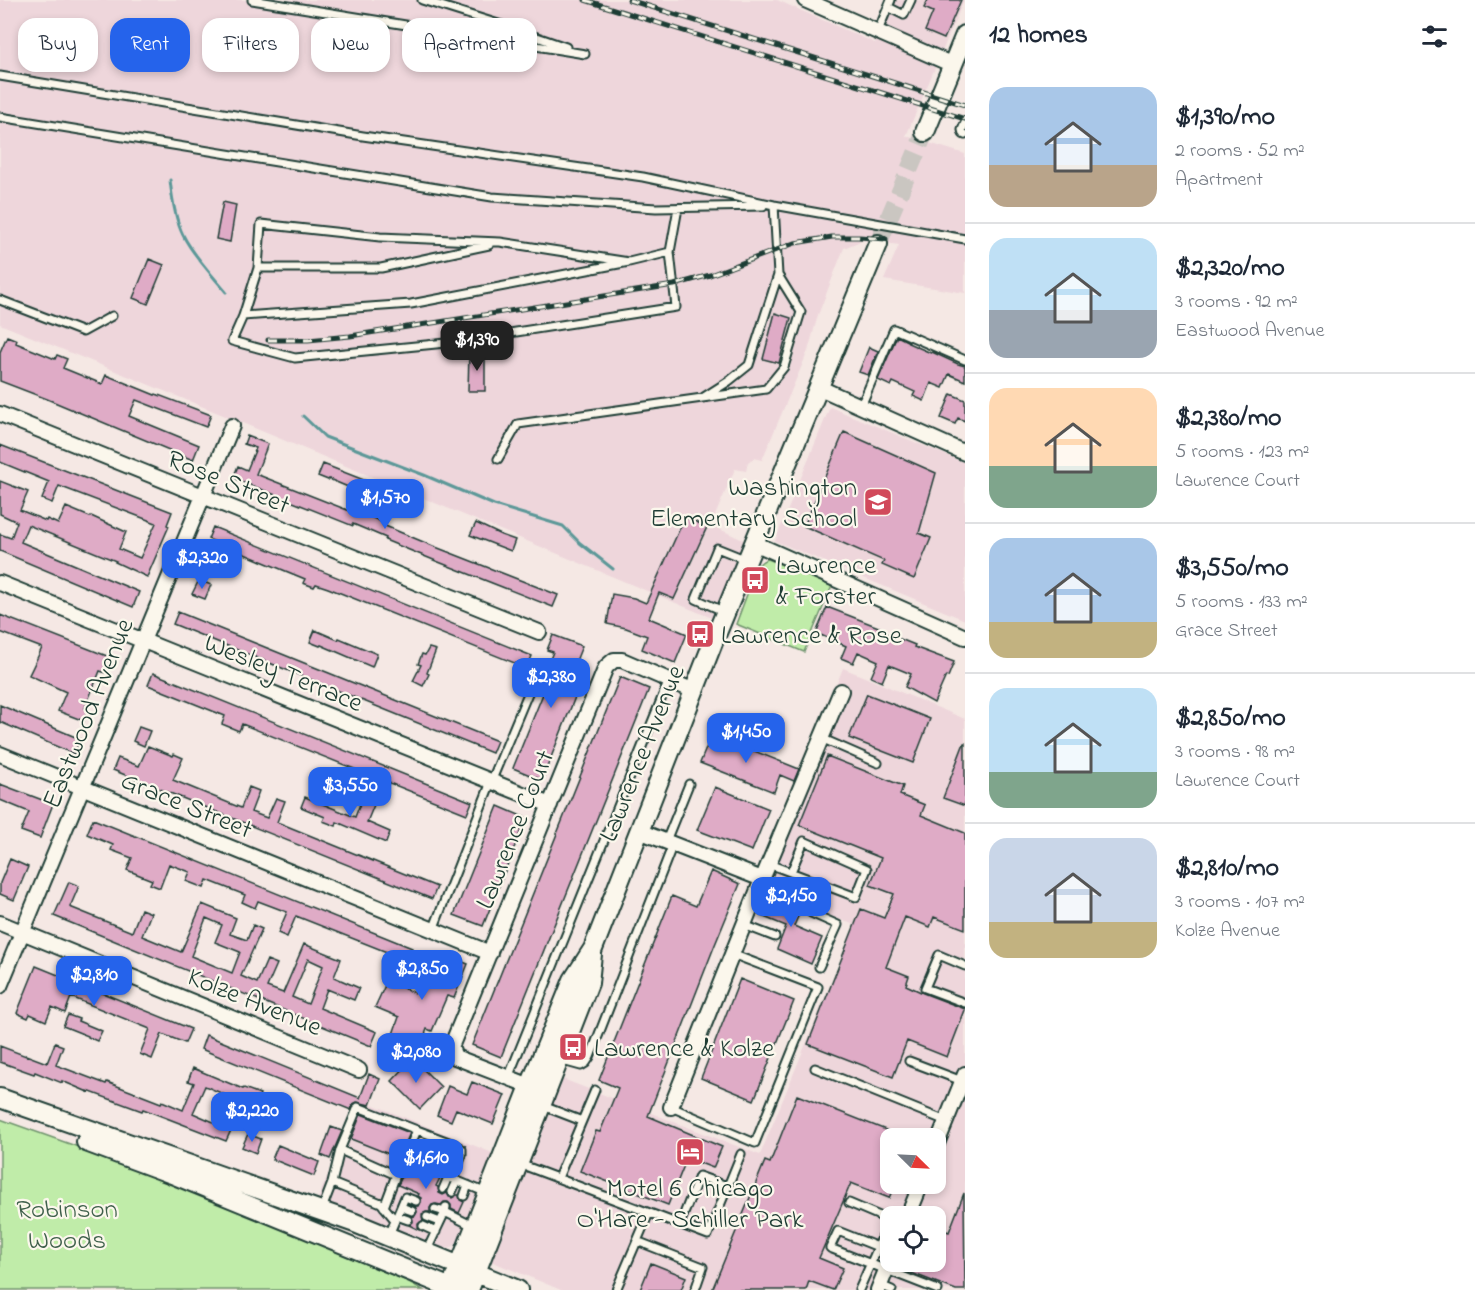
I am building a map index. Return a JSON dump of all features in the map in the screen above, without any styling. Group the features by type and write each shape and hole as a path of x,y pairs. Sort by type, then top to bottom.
{"main road":[{"path":"925,132 965,35"},
{"name":"Lawrence Avenue","path":"457,1289 518,1163 573,980 593,949 694,691 878,244"},
{"name":"Lawrence Avenue","path":"467,1269 475,1227 488,1193 559,1060 589,983 593,949"},
{"path":"0,1098 321,1211 518,1290"},
{"path":"0,1111 172,1174 457,1289"}],"street":[{"path":"805,0 953,65"},
{"path":"820,388 965,453"},
{"name":"Rose Street","path":"0,414 539,632"},
{"name":"Eastwood Avenue","path":"0,986 232,426"},
{"path":"754,543 965,637"},
{"name":"Wesley Terrace","path":"0,583 550,805"},
{"name":"Lawrence Court","path":"508,1078 455,1057 451,1047 606,667 614,660 622,660 669,680"},
{"path":"669,680 694,691"},
{"path":"671,1107 841,691"},
{"name":"Grace Street","path":"0,754 490,953"},
{"path":"639,831 762,880"},
{"name":"Kolze Avenue","path":"0,923 359,1070"},
{"path":"508,1078 539,1094"},
{"path":"943,1128 964,1078"},
{"path":"883,1288 887,1272"}],"lane":[{"path":"252,0 585,54 422,0"},
{"path":"878,31 890,4 904,15 911,0"},
{"path":"0,76 351,134 643,177 774,205 965,239"},
{"path":"0,117 492,197 656,208 774,205"},
{"path":"965,123 962,130 965,135"},
{"path":"701,399 750,365 778,275 774,205"},
{"path":"629,262 500,242 380,237 261,224 258,268 232,341 295,358 446,343 676,307 670,252 678,208"},
{"path":"258,268 381,268 500,242"},
{"path":"243,315 411,303 629,262 670,252"},
{"path":"498,459 518,424 766,389 784,368 801,312 778,275"},
{"path":"0,300 83,332 111,316"},
{"path":"861,406 894,329 965,360"},
{"path":"726,612 696,599 717,548 747,560"},
{"path":"433,930 539,667"},
{"path":"508,1078 669,680"},
{"path":"821,738 878,763"},
{"path":"559,1060 581,1066 590,1057 689,784"},
{"path":"769,864 856,897 867,869 804,841 791,872"},
{"path":"762,880 813,903 810,913 838,925 819,967"},
{"path":"744,925 775,937"},
{"path":"671,1107 755,1143 818,987 732,954"},
{"path":"965,966 939,955 925,988 965,1004"},
{"path":"909,1061 964,1078"},
{"path":"815,1068 946,1121"},
{"path":"558,1178 596,1090"},
{"path":"539,1094 582,1121"},
{"path":"321,1211 332,1184 340,1150 358,1107 462,1149 452,1192"},
{"path":"384,1207 417,1130"},
{"path":"340,1150 396,1176"},
{"path":"518,1163 708,1235 741,1154"},
{"path":"680,1224 699,1176 727,1186"},
{"path":"443,1189 448,1177 488,1193"},
{"path":"332,1184 381,1203 396,1218 408,1220"},
{"path":"464,1196 468,1185"},
{"path":"388,1237 405,1197 416,1201"},
{"path":"849,1203 889,1220 860,1290"},
{"path":"435,1206 456,1214 475,1227"},
{"path":"401,1207 412,1211"},
{"path":"426,1252 446,1210"},
{"path":"616,1290 649,1213"},
{"path":"427,1217 440,1222"},
{"path":"423,1226 436,1232"},
{"path":"878,1247 838,1231 831,1248 871,1264 880,1264"},
{"path":"637,1241 703,1267 695,1290"},
{"path":"904,1272 938,1290"}],"shaded area":[{"path":"0,0 777,0 875,43 894,0 964,0 906,136 965,154 965,293 884,280 899,245 863,240 844,248 818,315 808,351 762,460 754,458 748,462 746,471 735,469 711,525 745,541 712,618 0,324"},
{"name":"Washington Elementary School","path":"830,407 965,463 965,620 775,541"},
{"path":"843,668 965,719 965,1290 561,1290 488,1260 560,1078 760,1155 855,925 752,888 786,809"},
{"path":"359,1099 495,1154 462,1235 454,1246 446,1249 435,1246 317,1201"}],"green space":[{"path":"768,559 832,586 804,652 736,624 758,565"},
{"name":"Robinson Woods","path":"0,1119 98,1154 220,1203 409,1282 423,1290 0,1290"}],"building":[{"path":"928,0 961,0 944,39 925,31 933,12 924,8"},
{"path":"223,202 236,205 230,242 216,239"},
{"path":"149,259 164,265 148,304 133,298"},
{"path":"775,313 791,318 779,363 763,359"},
{"path":"7,336 17,340 16,343 55,359 57,355 67,359 63,368 102,384 106,375 211,415 206,427 136,400 129,416 199,445 193,460 0,381 0,352"},
{"path":"897,336 908,343 965,366 965,381 949,374 943,388 931,383 924,401 913,396 915,392 893,382 891,386 878,380"},
{"path":"869,347 878,351 868,375 859,372"},
{"path":"469,353 485,353 485,391 468,391"},
{"path":"951,394 965,400 965,421 958,418 955,424 941,418"},
{"path":"844,432 936,473 919,533 931,538 914,579 882,565 884,561 804,526"},
{"path":"247,436 268,444 256,474 365,517 366,515 384,523 383,525 433,546 558,595 553,607 385,540 386,538 353,524 353,526 233,478 238,466 247,470 256,448 244,444"},
{"path":"0,445 172,512 167,525 169,526 147,577 116,561 28,525 21,542 139,592 133,607 0,551 0,534 11,538 17,522 0,514 0,481 28,492 20,510 46,521 47,519 58,524 66,507 126,532 119,549 140,558 156,523 59,486 52,503 42,499 49,482 0,462"},
{"path":"323,464 374,484 375,481 387,486 381,501 318,476"},
{"path":"685,517 707,527 674,599 659,593 649,618 687,634 675,663 642,649 647,636 607,624 612,594 646,603"},
{"path":"476,523 515,540 511,551 470,535"},
{"path":"213,527 532,656 527,668 328,588 303,583 305,579 208,539"},
{"path":"199,580 211,585 205,599 192,594"},
{"path":"827,607 881,628 880,631 915,645 914,647 954,662 934,703 905,687 911,674 889,665 882,682 871,677 878,661 858,652 853,663 841,658 846,646 816,633"},
{"path":"178,612 497,741 492,753 173,624"},
{"path":"0,615 112,658 106,673 100,671 85,708 88,709 84,721 58,711 66,692 29,675 42,648 0,632"},
{"path":"315,630 377,654 372,667 310,642"},
{"path":"553,635 582,646 574,666 579,668 571,689 577,692 542,780 513,768 551,674 545,671 553,652 547,650"},
{"path":"429,648 436,650 423,686 413,681 421,665 418,664 422,654 425,655"},
{"path":"153,673 472,802 467,814 242,724 239,731 222,724 225,716 148,685"},
{"path":"620,677 649,689 501,1057 472,1045"},
{"path":"867,694 930,719 913,763 849,738"},
{"path":"0,705 80,739 74,754 0,722"},
{"path":"139,727 150,731 144,746 133,741"},
{"path":"712,734 799,769 794,781 780,775 774,792 700,763"},
{"path":"965,743 965,806 943,798"},
{"path":"148,746 183,758 173,780 241,808 249,787 259,791 251,812 267,818 276,798 285,801 277,822 437,887 432,899 113,770 118,758 139,766"},
{"path":"827,756 903,786 900,795 925,805 921,815 965,833 965,929 934,917 930,927 905,917 886,967 909,976 906,985 965,1010 947,1057 907,1041 893,1077 808,1044 861,909 884,918 894,894 870,885 881,858 799,825"},
{"path":"0,784 53,804 40,838 21,831 29,812 0,800"},
{"path":"715,787 769,809 752,851 697,830"},
{"path":"363,796 376,800 367,822 390,832 386,843 337,822 336,826 323,821 325,817 301,807 305,797 355,817"},
{"path":"498,806 526,818 483,926 454,915"},
{"path":"93,819 412,948 407,960 296,916 287,937 278,933 287,912 258,901 255,908 242,902 245,895 207,880 204,888 186,881 190,872 169,864 160,888 150,884 152,880 127,870 132,858 111,850 113,845 87,834"},
{"path":"10,859 28,867 14,900 0,894 0,883"},
{"path":"711,871 740,884 648,1116 722,1147 713,1168 687,1158 668,1205 580,1171 596,1131 600,1132 618,1088 599,1080 672,896 696,906"},
{"path":"69,882 79,886 70,907 132,932 141,909 151,913 142,936 181,952 202,904 236,918 230,934 247,940 253,925 262,929 241,976 257,983 267,960 277,964 267,987 283,993 304,944 341,959 334,977 359,988 354,1000 327,989 320,1008 377,1032 371,1046 54,916","holes":["206,918 222,925 215,942 240,952 232,973 191,956","308,959 323,966 308,1004 292,997"]},
{"path":"769,891 803,905 794,926 822,938 811,964 777,949 786,926 759,915"},
{"path":"439,953 468,964 454,998 447,996 432,1031 427,1029 419,1051 391,1040 399,1017 375,1007 387,981 415,993 418,986 424,989"},
{"path":"36,966 191,1029 185,1043 162,1034 152,1059 140,1054 150,1029 71,997 65,1013 52,1007 46,1021 30,1014 28,1018 17,1013"},
{"path":"740,979 794,1001 754,1100 701,1078"},
{"path":"68,1015 102,1031 97,1041 63,1026"},
{"path":"206,1035 360,1098 369,1074 380,1079 370,1105 357,1102 353,1104 351,1110 201,1049"},
{"path":"55,1043 63,1046 56,1065 183,1110 194,1083 188,1081 193,1068 260,1094 259,1097 279,1105 274,1116 205,1086 193,1113 232,1128 226,1141 143,1109 142,1111 62,1081 62,1083 0,1062 0,1046 47,1063"},
{"path":"413,1059 441,1087 420,1109 392,1081"},
{"path":"472,1082 505,1095 493,1124 456,1109 451,1121 437,1115 448,1086 467,1094"},
{"path":"797,1095 881,1128 880,1194 891,1194 889,1198 851,1183 819,1258 843,1268 833,1290 809,1281 806,1290 712,1290 765,1161 770,1163"},
{"path":"361,1114 410,1133 399,1158 351,1139"},
{"path":"331,1127 342,1131 330,1159 321,1155"},
{"path":"248,1134 261,1139 256,1153 242,1147"},
{"path":"278,1145 319,1162 314,1176 272,1159"},
{"path":"415,1150 420,1152 415,1165 441,1176 436,1186 439,1193 443,1195 447,1193 452,1198 459,1195 460,1200 464,1202 459,1213 451,1209 448,1202 432,1205 430,1212 422,1214 423,1220 418,1224 419,1230 409,1225 413,1222 412,1217 417,1212 415,1206 419,1206 421,1198 419,1194 398,1185"},
{"path":"964,1193 965,1290 956,1290 909,1272 946,1272 946,1231 949,1232"},
{"path":"651,1263 686,1277 681,1290 640,1290"}],"waterway":[{"path":"170,180 180,229 197,257 226,292"},
{"path":"303,416 325,437 494,505 563,526 580,543 613,569"}],"tunnel":[{"path":"878,244 925,132"}],"railway":[{"path":"585,0 965,119"},
{"path":"629,0 965,105"},
{"path":"268,340 308,340 350,336 674,285 710,275 795,243 832,237 886,239"}],"place":[{"name":"Washington Elementary School","path":"878,502"},
{"name":"Lawrence & Forster","path":"755,580"},
{"name":"Lawrence & Rose","path":"700,634"},
{"name":"Lawrence & Kolze","path":"573,1047"},
{"name":"Motel 6 Chicago O'Hare - Schiller Park","path":"690,1152"}]}
